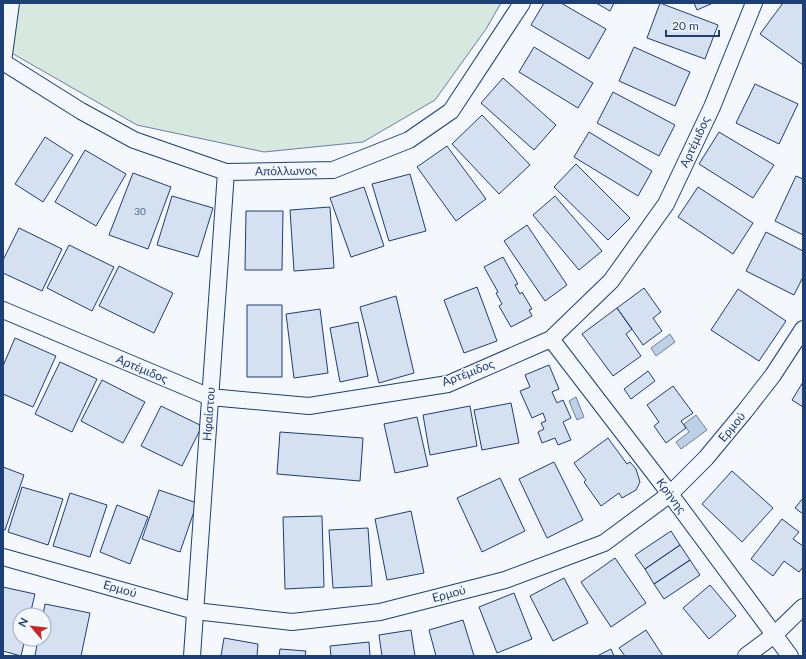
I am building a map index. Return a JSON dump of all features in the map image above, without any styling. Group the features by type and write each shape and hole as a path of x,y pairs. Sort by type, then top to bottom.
{"street":[{"path":"3,62 11,3"},
{"name":"Απόλλωνος","path":"3,62 81,111 134,140 226,172 333,170 409,140 451,110 522,3"},
{"name":"Αρτέμιδος","path":"3,310 210,397 309,406 448,384 551,338 611,281 666,204 712,107 754,3"},
{"name":"Ηφαίστου","path":"192,656 226,172"},
{"name":"Ερμού","path":"3,557 195,611 292,622 380,612 505,580 604,543 670,494 706,458 745,411 773,375 803,329"},
{"name":"Κρήνης","path":"551,338 670,494 790,656"},
{"path":"746,656 774,634 803,608"}],"shaded area":[{"path":"3,3 501,3 486,29 435,100 363,142 264,152 137,125 3,48"}],"water":[{"path":"670,334 675,342 656,356 651,348"},
{"path":"576,397 584,417 577,420 569,401"},
{"path":"696,415 707,430 681,449 676,442 689,432 684,424"}],"building":[{"path":"544,3 561,3 606,29 589,59 531,25"},
{"path":"596,3 614,3 610,11"},
{"path":"660,3 718,25 705,59 647,38"},
{"path":"694,3 713,3 697,10"},
{"path":"783,3 803,3 803,65 760,34"},
{"path":"534,47 593,83 578,108 519,72"},
{"path":"634,47 690,72 675,106 619,81"},
{"path":"503,78 556,125 534,150 481,103"},
{"path":"755,84 798,104 779,144 736,123"},
{"path":"613,92 675,125 659,156 597,123"},
{"path":"482,115 530,165 499,194 452,144"},
{"path":"589,132 652,171 638,196 574,157"},
{"path":"719,132 774,165 753,198 699,164"},
{"path":"45,137 73,155 43,202 15,184"},
{"path":"447,146 486,199 456,221 417,167"},
{"path":"85,150 126,174 96,226 55,202"},
{"path":"576,164 630,218 608,240 554,187"},
{"path":"133,173 171,187 148,249 109,235"},
{"path":"410,174 426,231 389,241 372,184"},
{"path":"796,176 803,179 803,235 775,221"},
{"path":"364,187 384,246 351,257 330,198"},
{"path":"698,187 753,223 733,254 678,217"},
{"path":"172,196 213,208 198,257 157,245"},
{"path":"555,196 602,251 579,270 533,215"},
{"path":"330,207 334,268 294,271 290,210"},
{"path":"246,211 283,211 282,270 245,270"},
{"path":"527,225 567,285 545,301 504,241"},
{"path":"19,228 62,249 42,291 3,273 3,260"},
{"path":"766,232 803,251 803,277 794,295 746,271"},
{"path":"69,245 114,267 92,311 47,288"},
{"path":"503,257 518,284 515,285 520,294 522,292 532,309 529,310 532,316 511,327 499,306 502,304 496,293 498,292 484,267"},
{"path":"119,266 173,293 154,333 99,306"},
{"path":"477,287 497,341 464,353 444,300"},
{"path":"644,288 661,312 653,318 662,331 643,345 617,308"},
{"path":"738,289 786,321 759,361 711,330"},
{"path":"396,296 414,373 379,383 360,307"},
{"path":"247,305 282,305 282,377 247,377"},
{"path":"617,308 632,329 626,334 641,356 613,376 582,334"},
{"path":"320,309 328,373 294,378 286,314"},
{"path":"358,322 368,376 340,382 330,328"},
{"path":"15,338 56,356 33,407 3,394 3,366"},
{"path":"60,362 97,379 72,432 35,414"},
{"path":"549,365 559,389 552,392 557,403 563,400 571,418 563,422 571,440 558,445 555,438 542,443 538,432 544,429 541,423 546,421 543,413 532,418 520,391 530,387 525,375"},
{"path":"648,371 655,381 631,399 624,389"},
{"path":"102,380 145,402 123,443 81,421"},
{"path":"803,382 803,407 792,400"},
{"path":"673,386 693,413 681,421 686,428 666,443 654,426 659,422 647,405"},
{"path":"511,403 519,443 482,450 474,410"},
{"path":"161,406 202,426 182,466 141,446"},
{"path":"470,406 477,446 430,455 423,415"},
{"path":"417,417 428,466 395,473 384,424"},
{"path":"280,432 363,438 360,481 277,474"},
{"path":"608,438 627,464 630,462 636,469 640,482 636,490 622,498 619,493 601,506 584,482 586,480 574,463"},
{"path":"554,462 583,520 547,538 519,479"},
{"path":"3,467 24,475 5,530 3,529"},
{"path":"732,471 773,508 742,542 702,504"},
{"path":"500,478 525,531 482,552 457,498"},
{"path":"22,487 63,499 48,545 8,532"},
{"path":"159,490 197,503 180,552 142,539"},
{"path":"70,493 107,505 90,557 53,546"},
{"path":"803,498 803,514 795,508"},
{"path":"117,505 148,517 130,564 100,552"},
{"path":"411,511 424,573 387,580 375,519"},
{"path":"322,516 324,587 285,589 283,517"},
{"path":"782,519 799,532 793,539 803,546 803,567 799,572 784,561 773,576 751,559"},
{"path":"368,528 372,586 333,588 329,530"},
{"path":"671,531 680,545 645,569 635,555"},
{"path":"680,545 690,560 654,584 645,569"},
{"path":"615,558 646,603 611,627 581,582"},
{"path":"690,560 700,575 664,599 654,584"},
{"path":"564,578 588,623 553,641 530,596"},
{"path":"710,585 736,616 709,639 683,608"},
{"path":"3,587 35,594 32,607 12,607 12,647 23,647 21,656 3,651"},
{"path":"514,593 532,639 497,653 479,607"},
{"path":"45,604 90,613 81,656 35,656 37,647 52,647 52,607 44,607"},
{"path":"463,620 474,656 436,656 429,630"},
{"path":"411,630 415,656 382,656 379,635"},
{"path":"646,630 663,656 625,656 619,648"},
{"path":"224,638 258,644 257,656 221,656"},
{"path":"369,642 370,656 331,656 330,646"},
{"path":"280,649 306,651 305,656 279,656"},
{"path":"611,649 614,656 597,656"}]}
